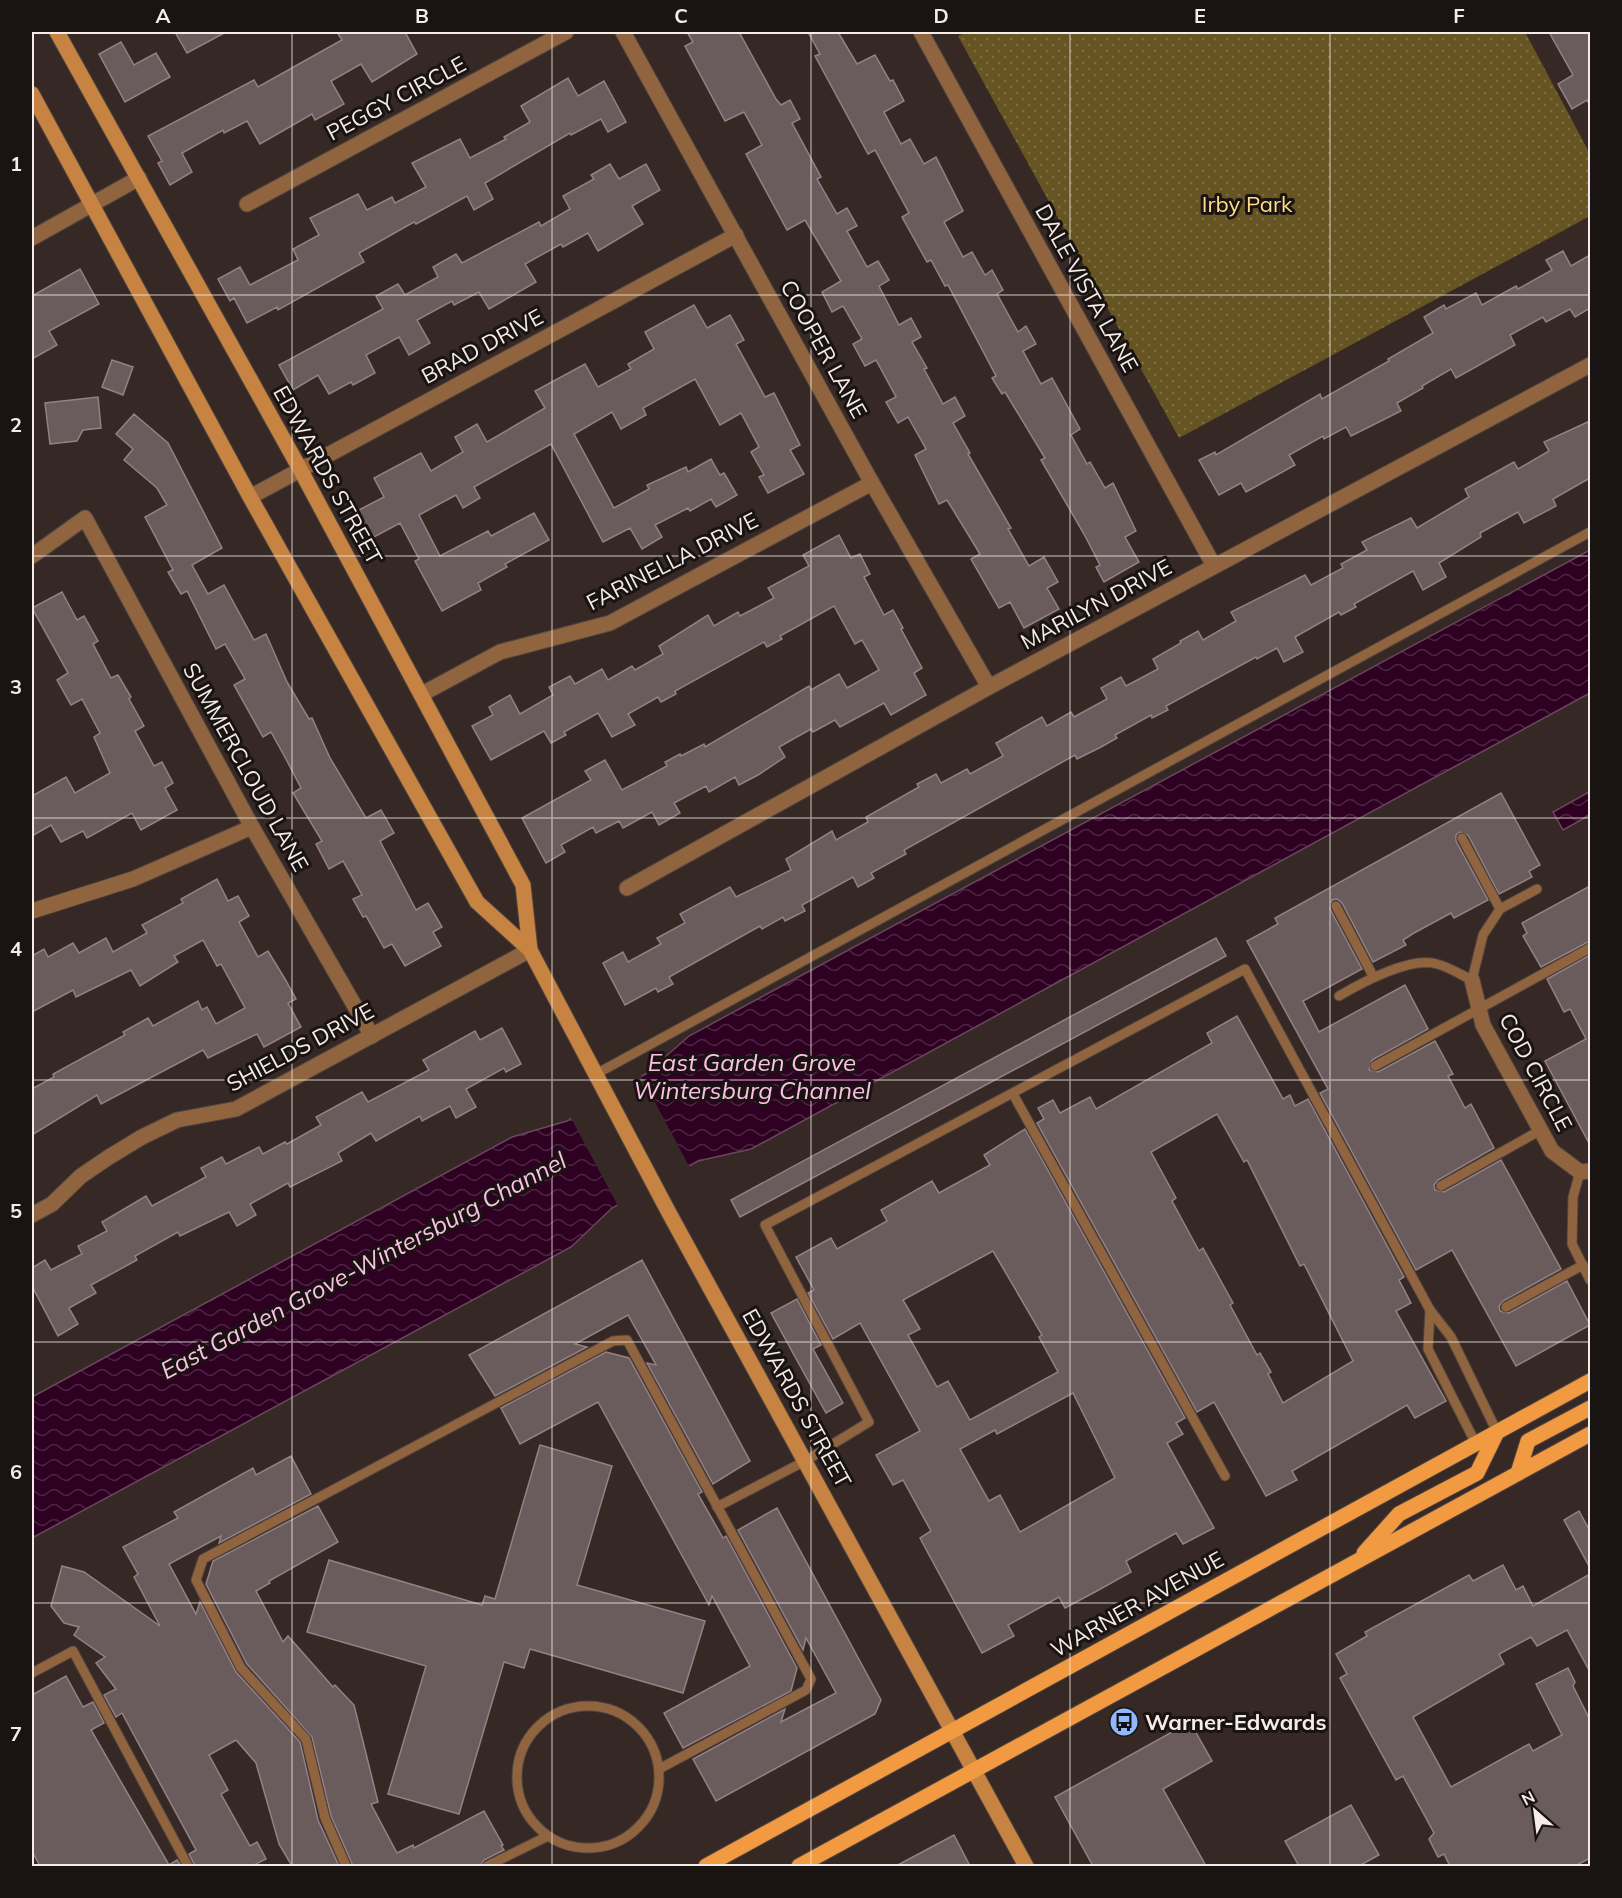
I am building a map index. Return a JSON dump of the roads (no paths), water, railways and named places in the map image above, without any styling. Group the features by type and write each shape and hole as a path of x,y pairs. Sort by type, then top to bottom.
{"main road":[{"name":"EDWARDS STREET","path":"57,32 300,469 523,885 530,950"},
{"name":"EDWARDS STREET","path":"32,94 249,497 477,902 530,950 668,1211 1026,1866"},
{"name":"WARNER AVENUE","path":"706,1866 1590,1381"},
{"path":"1518,1473 1528,1441 1590,1408"},
{"path":"1355,1562 1399,1514 1477,1473 1497,1432"},
{"path":"799,1866 974,1773 1590,1434"}],"street":[{"name":"PEGGY CIRCLE","path":"247,204 566,32"},
{"name":"COOPER LANE","path":"623,32 872,483 989,687"},
{"name":"DALE VISTA LANE","path":"921,32 1214,566"},
{"path":"32,238 139,178"},
{"name":"BRAD DRIVE","path":"249,497 736,235"},
{"name":"MARILYN DRIVE","path":"627,888 989,687 1590,365"},
{"name":"FARINELLA DRIVE","path":"422,694 500,652 609,623 872,483"},
{"name":"SUMMERCLOUD LANE","path":"32,556 85,518 252,827 372,1036"},
{"path":"32,911 133,879 252,827"},
{"name":"SHIELDS DRIVE","path":"32,1215 52,1204 81,1176 142,1137 177,1120 236,1109 530,950"},
{"name":"COD CIRCLE","path":"1472,980 1483,1025 1552,1151 1585,1171"}],"lane":[{"path":"599,1079 1590,532"},
{"path":"1462,838 1500,909"},
{"path":"1339,996 1373,976 1410,965 1436,963 1472,980 1483,935 1500,909 1537,889"},
{"path":"1336,906 1373,976"},
{"path":"1375,1066 1590,948"},
{"path":"717,1507 805,1461 869,1422 765,1225 1245,969 1430,1310 1451,1337 1497,1432"},
{"path":"1013,1094 1225,1476"},
{"path":"1441,1186 1541,1130"},
{"path":"1585,1171 1573,1197 1572,1244 1590,1280"},
{"path":"1506,1307 1583,1265"},
{"path":"1430,1310 1428,1349 1476,1444"},
{"path":"346,1866 325,1818 306,1739 236,1659 196,1580 203,1558 613,1341 627,1340 811,1679 806,1690 659,1769"},
{"path":"32,1673 73,1651 188,1866"},
{"path":"597,1706 620,1713 639,1726 652,1746 659,1769 660,1780 649,1814 638,1827 621,1840 603,1846 584,1848 565,1845 548,1836 531,1820 520,1799 517,1776 521,1752 533,1732 551,1716 573,1707 597,1706"},
{"path":"488,1866 548,1836"}],"water":[{"name":"East Garden Grove Wintersburg Channel","path":"1590,550 1590,693 751,1149 698,1161 612,1208 571,1247 32,1538 32,1397 512,1137 567,1121 647,1073 689,1036"},
{"path":"1589,792 1590,815 1563,830 1553,812"}],"place":[{"name":"Warner-Edwards","path":"1124,1722"}],"park label":[{"name":"Irby Park","path":"1247,204"}],"water label":[{"name":"East Garden Grove-Wintersburg Channel","path":"363,1265"}]}
